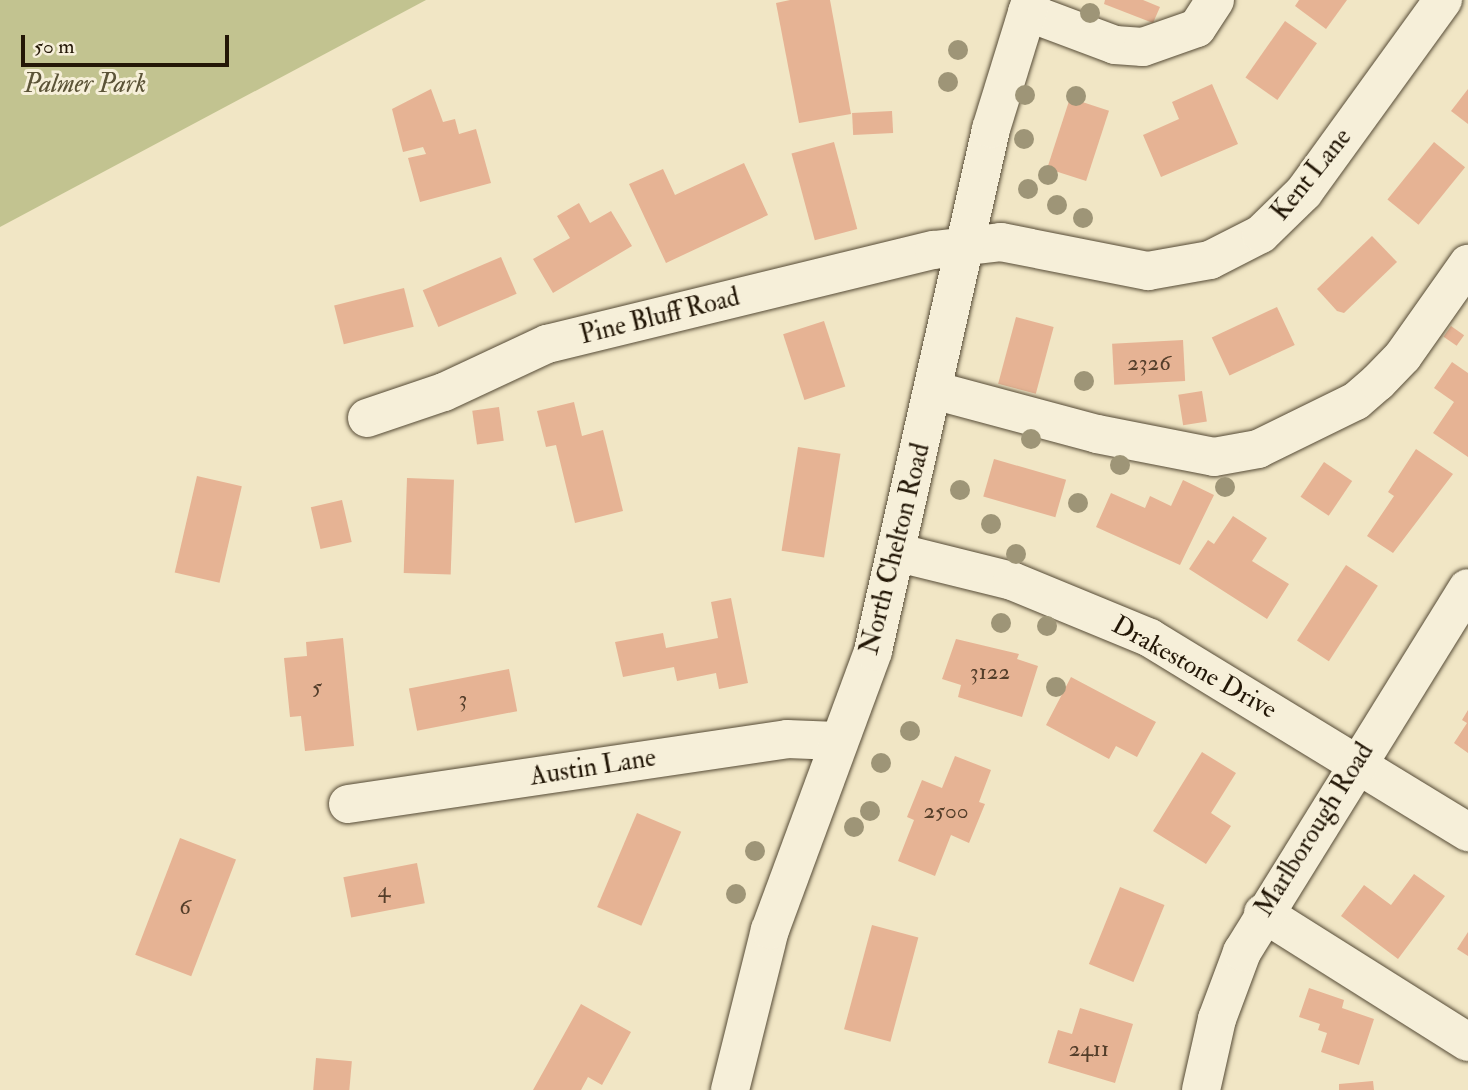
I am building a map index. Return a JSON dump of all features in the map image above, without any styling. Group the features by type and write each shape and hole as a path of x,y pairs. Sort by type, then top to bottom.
{"street":[{"path":"1029,6 1115,45 1143,47 1197,28 1215,0"},
{"name":"Kent Lane","path":"964,246 1001,242 1148,271 1180,268 1236,250 1261,234 1304,192 1443,0"},
{"name":"North Chelton Road","path":"730,1090 770,930 873,651 899,553 990,129 1029,6"},
{"name":"Pine Bluff Road","path":"367,418 444,392 547,344 964,246"},
{"path":"933,390 1097,435 1214,457 1258,449 1356,401 1378,382 1403,356 1468,264"},
{"name":"Drakestone Drive","path":"899,553 1012,581 1118,623 1185,658 1468,832"},
{"name":"Marlborough Road","path":"1201,1090 1227,986 1263,913 1468,588"},
{"name":"Austin Lane","path":"348,804 787,738 838,741"},
{"path":"1263,913 1468,1042"}],"green space":[{"name":"Palmer Park","path":"0,0 426,0 0,227"}],"building":[{"path":"790,0 830,0 851,114 799,123 776,3"},
{"path":"1105,0 1143,0 1160,7 1153,23 1104,4"},
{"path":"1299,0 1347,0 1326,29 1295,6"},
{"path":"1285,21 1317,43 1277,100 1245,78"},
{"path":"1212,84 1238,144 1161,177 1143,135 1179,119 1172,102"},
{"path":"431,89 443,122 455,119 459,134 476,129 491,183 420,202 408,158 426,154 423,147 403,152 392,109"},
{"path":"1468,89 1468,124 1451,111"},
{"path":"1070,98 1109,111 1086,181 1047,168"},
{"path":"892,111 893,133 853,135 852,113"},
{"path":"834,142 857,229 815,240 791,153"},
{"path":"1434,142 1465,167 1419,225 1387,200"},
{"path":"744,163 768,215 666,263 629,184 663,169 675,195"},
{"path":"579,203 590,223 611,211 632,246 553,293 533,259 570,238 557,216"},
{"path":"1372,236 1397,262 1344,313 1337,311 1317,289"},
{"path":"501,257 517,294 438,327 423,290"},
{"path":"404,288 414,327 344,344 334,305"},
{"path":"1277,307 1295,345 1229,375 1212,337"},
{"path":"1016,317 1054,327 1036,394 998,384"},
{"path":"824,321 845,387 804,400 783,334"},
{"path":"1451,326 1464,335 1457,346 1444,337"},
{"path":"1183,340 1185,381 1114,385 1112,344"},
{"path":"1452,362 1468,373 1468,457 1433,433 1454,402 1434,388"},
{"path":"1202,391 1207,422 1183,425 1178,395"},
{"path":"574,402 582,436 603,430 623,511 575,523 556,445 546,447 537,411"},
{"path":"499,407 504,441 477,444 472,411"},
{"path":"798,447 840,454 824,557 782,551"},
{"path":"1416,449 1453,474 1393,553 1367,536 1394,496 1388,492"},
{"path":"994,459 1066,480 1055,517 983,496"},
{"path":"1324,462 1352,481 1329,516 1301,497"},
{"path":"197,476 242,486 220,583 175,572"},
{"path":"407,478 454,480 451,575 404,573"},
{"path":"1183,480 1214,495 1180,565 1096,527 1111,493 1145,508 1150,496 1171,506"},
{"path":"342,500 352,542 320,549 311,507"},
{"path":"1233,516 1267,538 1252,561 1289,584 1267,619 1189,569 1208,540 1214,544"},
{"path":"1346,565 1378,586 1329,661 1297,640"},
{"path":"731,598 748,683 719,689 716,673 677,681 674,667 623,677 615,642 663,633 666,648 718,638 711,602"},
{"path":"343,638 354,746 305,751 301,716 290,717 284,658 307,656 306,642"},
{"path":"956,639 1019,654 1017,659 1038,666 1022,717 958,697 961,685 942,679"},
{"path":"509,669 517,711 417,731 409,688"},
{"path":"1071,677 1156,722 1137,757 1116,746 1109,759 1046,725"},
{"path":"1468,710 1468,753 1454,743 1467,723 1462,720"},
{"path":"1202,752 1236,773 1211,813 1231,826 1206,864 1153,831"},
{"path":"955,756 991,770 979,802 985,804 969,843 951,835 935,876 898,861 914,820 907,817 922,780 942,788"},
{"path":"637,813 681,832 641,926 597,907"},
{"path":"180,838 236,860 191,976 135,955"},
{"path":"417,863 425,903 351,918 343,877"},
{"path":"1414,874 1445,896 1398,959 1341,916 1364,885 1391,905"},
{"path":"1120,887 1165,905 1133,982 1089,964"},
{"path":"872,925 918,937 890,1042 844,1029"},
{"path":"1468,932 1468,956 1457,949"},
{"path":"1309,988 1344,1000 1342,1008 1374,1019 1359,1065 1321,1052 1327,1033 1318,1030 1320,1024 1299,1017"},
{"path":"581,1004 631,1032 602,1085 588,1077 581,1090 533,1090"},
{"path":"1080,1008 1133,1024 1115,1083 1048,1063 1058,1030 1072,1034"},
{"path":"316,1058 352,1061 349,1090 313,1090"},
{"path":"1373,1081 1374,1090 1339,1090 1339,1084"}]}
